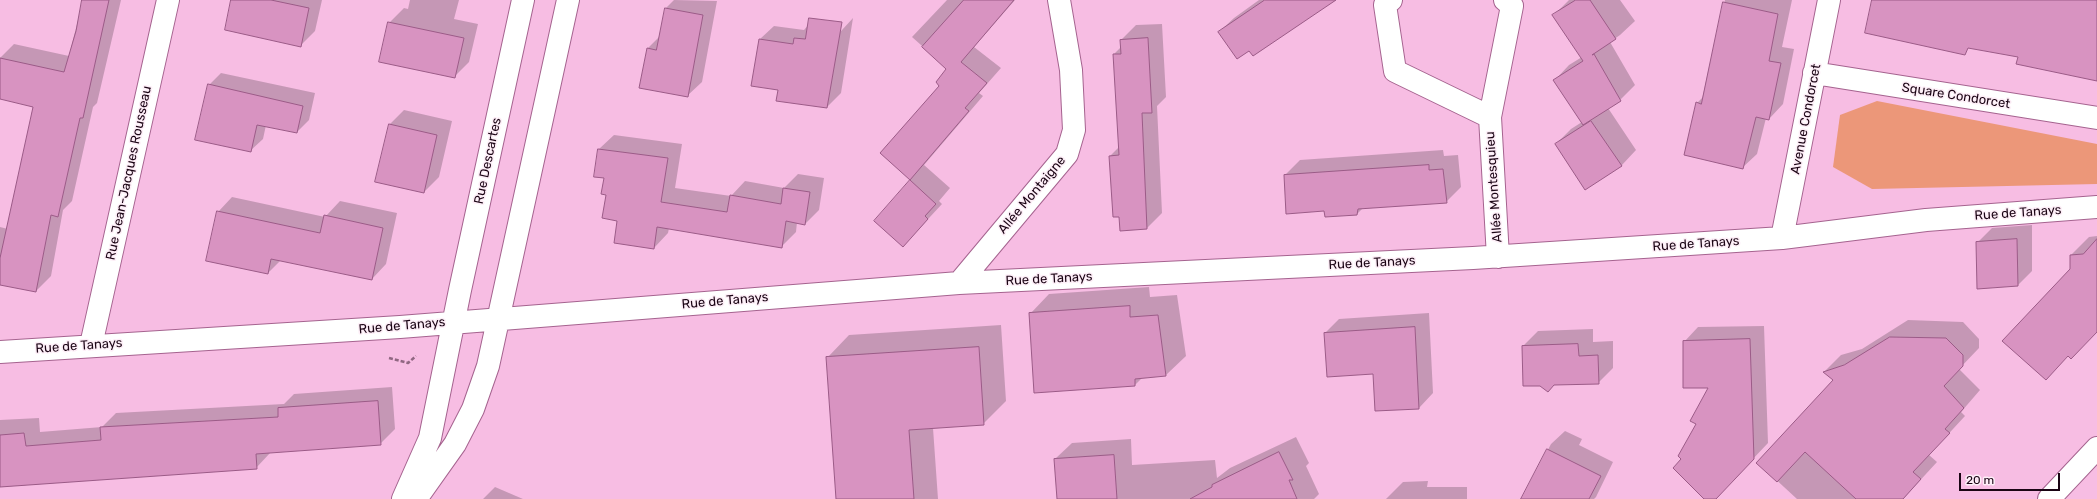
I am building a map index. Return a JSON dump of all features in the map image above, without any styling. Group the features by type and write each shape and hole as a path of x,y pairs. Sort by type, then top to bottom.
{"street":[{"name":"Rue Jean-Jacques Rousseau","path":"91,345 168,0"},
{"name":"Rue Descartes","path":"403,499 430,438 453,322 524,0"},
{"path":"416,499 455,444 473,409 488,366 568,0"},
{"name":"Allée Montaigne","path":"959,283 1067,154 1074,130 1071,70 1059,0"},
{"name":"Allée Montesquieu","path":"1391,0 1385,5 1395,71 1490,117"},
{"name":"Allée Montesquieu","path":"1498,257 1490,117 1512,6 1506,0"},
{"name":"Avenue Condorcet","path":"1782,238 1830,0"},
{"name":"Square Condorcet","path":"1814,74 2097,118"},
{"name":"Rue de Tanays","path":"0,352 498,320 959,283 1498,257 1782,238 1926,220 2097,207"},
{"path":"2049,499 2097,448"}],"shaded area":[{"path":"1877,101 2097,144 2097,184 1872,189 1833,167 1840,115"}],"building":[{"path":"82,0 109,0 83,118 80,118 58,217 51,215 36,292 0,285 0,258 33,107 0,99 0,58 64,72 76,31"},
{"path":"231,0 271,0 309,8 301,47 225,30"},
{"path":"964,0 1014,0 961,62 987,83 965,108 969,111 910,180 880,153 939,86 936,82 946,69 922,47"},
{"path":"1265,0 1336,0 1253,56 1249,51 1237,59 1218,32"},
{"path":"1576,0 1590,0 1616,39 1592,55 1594,54 1621,101 1583,125 1553,80 1583,61 1552,15"},
{"path":"1872,0 2097,0 2097,81 2016,64 2018,57 1968,48 1965,55 1865,33"},
{"path":"1723,2 1778,14 1769,61 1781,63 1769,120 1756,117 1743,169 1684,155 1696,102 1701,104"},
{"path":"665,8 703,15 688,97 639,88 647,48 656,50"},
{"path":"809,18 842,22 827,108 776,101 778,90 751,86 759,39 793,44 794,38 805,39"},
{"path":"388,22 464,38 455,78 379,62"},
{"path":"1148,38 1152,113 1142,113 1147,229 1120,231 1119,217 1113,217 1109,156 1119,155 1113,54 1121,54 1120,40"},
{"path":"208,84 303,106 297,133 257,125 251,152 195,140"},
{"path":"1591,121 1622,166 1585,190 1555,144"},
{"path":"389,124 437,135 424,193 375,182"},
{"path":"598,149 668,158 661,202 727,212 730,195 781,204 783,188 810,192 805,225 786,221 782,248 657,227 654,249 614,243 617,221 602,218 606,195 601,194 604,178 594,177"},
{"path":"1429,165 1429,170 1443,169 1447,203 1358,209 1357,215 1325,217 1324,211 1286,214 1284,175"},
{"path":"910,180 936,204 925,216 928,219 903,247 874,221"},
{"path":"217,211 320,233 324,215 383,228 372,280 271,259 268,274 206,261"},
{"path":"2017,239 2018,286 1977,289 1976,242"},
{"path":"2097,239 2097,332 2071,359 2068,356 2046,380 2002,341 2070,269 2070,255 2083,254"},
{"path":"1130,306 1130,317 1158,315 1166,376 1135,379 1135,386 1034,393 1029,313"},
{"path":"1415,327 1419,409 1375,411 1373,374 1327,377 1324,333"},
{"path":"1890,337 1946,338 1963,355 1963,366 1944,386 1964,408 1945,429 1950,433 1913,472 1921,479 1903,499 1856,499 1805,452 1777,482 1756,463 1833,380 1823,372 1844,365"},
{"path":"1750,339 1754,459 1716,499 1704,499 1673,468 1681,459 1678,456 1696,424 1690,421 1708,388 1683,388 1683,341"},
{"path":"1578,344 1579,356 1598,355 1599,384 1554,385 1548,392 1540,386 1523,386 1522,346"},
{"path":"979,347 984,425 909,430 914,499 836,499 826,357"},
{"path":"378,401 381,445 256,454 257,469 0,487 0,435 24,433 26,446 101,440 100,427 278,417 278,408"},
{"path":"1547,449 1601,476 1589,499 1521,499"},
{"path":"1279,452 1293,480 1289,480 1297,499 1190,499 1212,487 1212,485"},
{"path":"1114,455 1117,499 1057,499 1054,459"}]}
